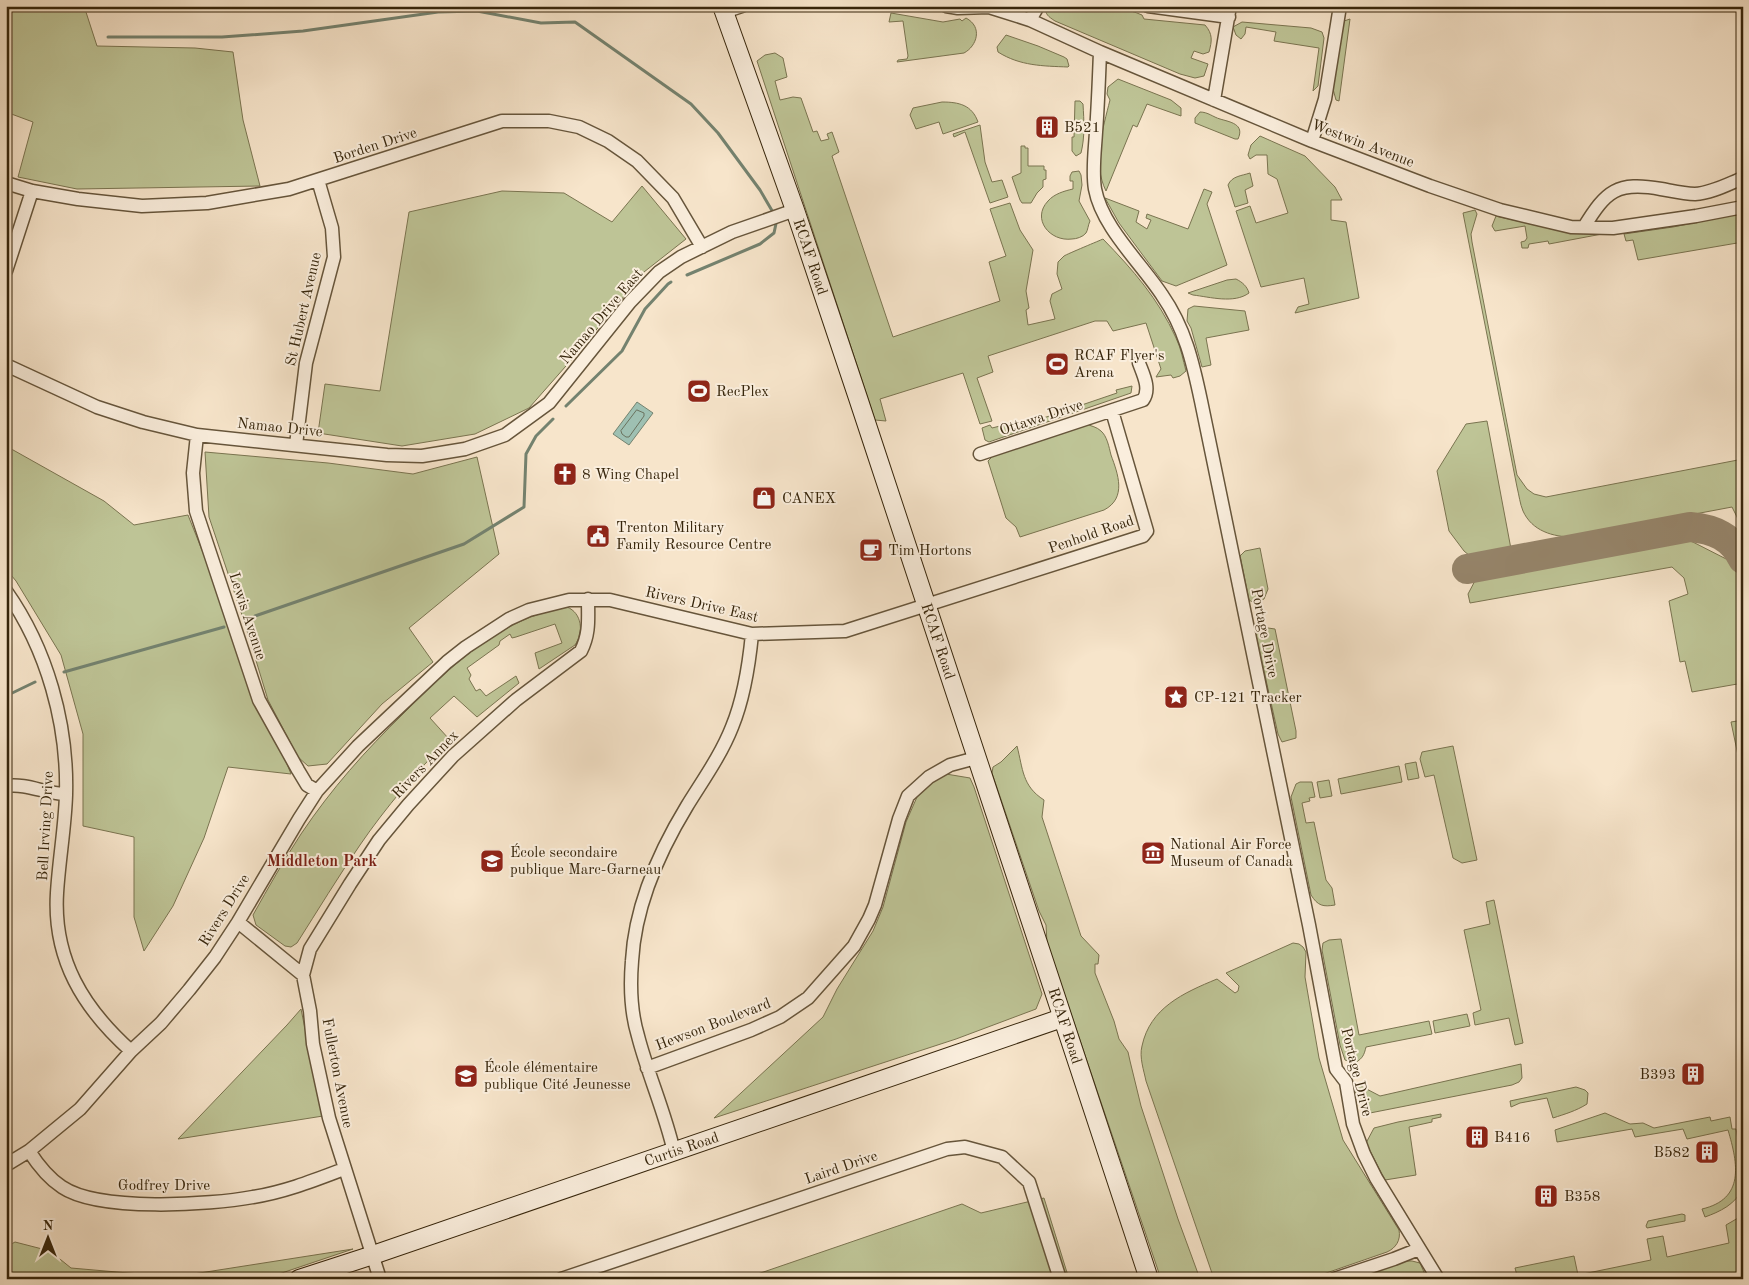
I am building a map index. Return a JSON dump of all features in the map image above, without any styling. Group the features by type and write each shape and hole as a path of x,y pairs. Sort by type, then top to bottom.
{"main road":[{"name":"RCAF Road","path":"723,9 789,212 926,604 1149,1279"},
{"name":"Curtis Road","path":"299,1279 1062,1018"}],"street":[{"path":"723,9 742,6"},
{"name":"Westwin Avenue","path":"946,6 958,8 988,7 1030,20 1100,52 1312,141 1430,186 1500,210 1570,227 1613,228 1662,222 1743,206"},
{"path":"1030,20 1038,6"},
{"path":"1148,6 1230,12 1214,100"},
{"path":"1312,141 1325,99 1340,6"},
{"name":"Portage Drive","path":"1100,52 1094,164 1095,189 1112,228 1163,295 1189,346 1336,1069 1346,1082 1353,1124 1364,1154 1376,1178 1438,1279"},
{"name":"Borden Drive","path":"6,183 32,191 78,199 142,206 207,203 289,189 502,122 549,121 579,127 608,142 637,161 673,198 702,247"},
{"path":"1584,228 1604,198 1615,190 1629,186 1645,186 1695,194 1706,193 1743,178"},
{"name":"St Hubert Avenue","path":"296,445 306,362 334,257 332,228 318,180"},
{"path":"6,271 32,191"},
{"name":"Namao Drive East","path":"549,403 630,302 660,272 681,256 732,232 789,212"},
{"name":"Ottawa Drive","path":"980,454 1143,400 1147,395 1147,389 1139,363"},
{"name":"Namao Drive","path":"6,365 97,407 143,422 197,435 387,455 422,456 456,451 505,435 549,403"},
{"name":"Penhold Road","path":"926,604 1143,536 1147,532 1112,410"},
{"name":"Lewis Avenue","path":"197,435 193,473 196,510 259,700 307,784 317,791"},
{"name":"Bell Irving Drive","path":"6,591 30,632 47,670 58,716 66,794 57,894 60,940 66,965 95,1013 130,1051"},
{"name":"Rivers Drive","path":"6,1165 29,1151 80,1109 130,1051 161,1023 189,990 215,957 238,922 298,819 317,791 358,746 421,685 466,647 509,619 529,610 569,600 588,600"},
{"name":"Rivers Drive East","path":"588,600 610,600 626,603 752,634 845,631 926,604"},
{"name":"Rivers Annex","path":"302,976 310,949 350,884 379,840 408,804 453,756 516,700 581,651 588,629 588,600"},
{"path":"674,1152 669,1130 637,1034 632,1001 632,961 635,930 658,860 733,726 747,673 752,634"},
{"name":"Hewson Boulevard","path":"647,1068 751,1030 780,1017 808,998 854,946 869,919 875,905 899,819 908,796 928,777 950,765 976,758"},
{"path":"6,786 31,786 53,794 66,794"},
{"path":"238,922 302,976"},
{"name":"Fullerton Avenue","path":"302,976 310,1011 313,1044 327,1110 380,1279"},
{"name":"Laird Drive","path":"561,1279 947,1149 965,1147 1002,1157 1029,1182 1060,1279"},
{"name":"Godfrey Drive","path":"29,1151 42,1170 63,1188 83,1197 118,1202 194,1204 254,1197 287,1190 344,1169"},
{"path":"1334,1279 1419,1249"}],"green space":[{"path":"6,6 84,6 97,46 195,48 233,52 243,120 260,186 77,189 18,177 33,122 6,112"},
{"path":"1046,6 1107,6 1131,11 1142,15 1144,19 1205,25 1211,38 1209,52 1203,54 1194,51 1191,58 1208,64 1204,76 1195,78 1180,74 1055,21 1046,13"},
{"path":"891,13 943,22 960,19 962,21 966,18 975,26 975,41 969,50 964,53 897,62 898,60 907,59 908,56 903,21 889,22"},
{"path":"1350,19 1339,101 1336,100 1333,89 1341,27 1344,21"},
{"path":"1242,22 1311,28 1322,32 1324,38 1318,86 1313,91 1319,48 1274,41 1276,32 1246,27 1245,34 1241,39 1236,35 1233,27"},
{"path":"1006,35 1064,57 1067,59 1069,66 1041,66 1023,63 1006,57 998,52 997,47"},
{"path":"775,53 783,58 787,77 775,81 780,100 793,97 801,98 813,132 817,131 821,141 829,139 827,134 832,132 839,152 832,156 893,337 1000,301 989,262 1006,256 990,209 1010,203 1020,230 1033,250 1026,291 1029,308 1026,310 1028,325 1055,319 1050,301 1052,294 1062,289 1057,274 1058,262 1064,256 1103,239 1135,273 1153,297 1178,342 1186,371 1180,376 1173,378 1171,375 1156,377 1161,369 1146,323 1113,331 1107,321 1095,321 988,356 993,372 977,378 992,421 980,424 963,373 880,399 886,421 875,420 757,61 765,55"},
{"path":"1118,79 1171,100 1181,108 1181,116 1147,104 1137,127 1133,125 1106,191 1100,169 1100,146 1110,100 1107,94 1108,87"},
{"path":"1075,101 1080,101 1083,104 1084,123 1081,153 1076,156 1072,151"},
{"path":"942,102 959,104 968,108 978,122 943,134 939,122 916,129 910,115 913,108"},
{"path":"1200,112 1235,124 1240,130 1238,139 1195,123 1195,118"},
{"path":"980,125 985,162 992,182 1002,180 1008,197 990,203 965,132 954,137 953,134"},
{"path":"1260,136 1305,156 1335,187 1342,200 1331,200 1331,220 1346,222 1359,298 1295,313 1298,307 1309,304 1304,278 1261,287 1236,211 1250,206 1256,223 1288,213 1277,179 1268,174 1267,155 1256,155 1250,159 1248,155 1251,145"},
{"path":"1021,146 1028,148 1028,166 1044,166 1044,170 1046,170 1046,179 1043,180 1043,187 1031,203 1022,203 1012,177 1021,173"},
{"path":"1079,171 1082,185 1079,201 1090,221 1087,232 1083,236 1075,239 1064,239 1050,233 1045,228 1041,215 1043,208 1050,199 1059,193 1073,189 1073,181 1070,181 1070,176 1072,172"},
{"path":"1250,173 1253,186 1245,190 1248,203 1235,207 1228,185 1234,178"},
{"path":"642,186 686,239 644,272 529,408 475,434 402,446 318,433 325,384 380,391 409,212 502,191 564,193 612,222"},
{"path":"1204,189 1212,192 1207,204 1227,265 1176,286 1162,281 1119,223 1105,198 1139,211 1136,222 1147,229 1151,220 1146,218 1147,214 1188,229"},
{"path":"1475,210 1477,214 1471,234 1472,242 1517,475 1527,489 1534,494 1546,497 1743,459 1743,529 1732,507 1573,537 1558,536 1544,532 1532,524 1522,508 1517,487 1463,213"},
{"path":"1743,213 1743,242 1638,260 1633,240 1626,241 1624,234 1673,227"},
{"path":"1496,216 1565,232 1602,234 1549,244 1548,241 1529,244 1528,248 1522,248 1521,242 1527,238 1525,226 1495,231 1492,226"},
{"path":"1236,279 1244,284 1249,293 1236,298 1222,299 1188,293 1227,280"},
{"path":"1194,306 1245,311 1249,330 1206,338 1211,365 1202,367 1191,328 1187,321 1188,309"},
{"path":"1132,386 1131,393 989,442 985,440 982,428 990,425 992,428 1012,423 1014,428 1117,393 1116,390"},
{"path":"1487,421 1511,549 1470,556 1449,531 1437,471 1466,424"},
{"path":"1086,424 1103,433 1106,439 1118,478 1119,485 1116,499 1104,510 1020,537 1016,527 1006,518 988,461 994,455"},
{"path":"6,446 104,501 134,525 188,515 291,774 228,767 204,838 173,906 144,951 134,917 134,837 83,826 83,734 61,655 16,581 6,569"},
{"path":"205,452 328,463 413,474 477,457 499,554 409,628 433,662 382,704 327,764 308,766 298,757 268,700 209,517"},
{"path":"1685,538 1736,564 1743,578 1743,683 1692,692 1685,661 1680,662 1669,601 1688,594 1684,578 1672,567 1470,603 1468,594 1477,577"},
{"path":"1260,548 1268,589 1264,599 1254,603 1249,600 1240,556 1245,551"},
{"path":"567,607 576,614 580,623 578,640 575,645 539,669 535,653 562,643 555,624 512,638 510,634 500,641 499,645 467,668 471,675 469,679 476,691 480,689 486,696 516,676 519,683 477,717 454,696 430,718 449,739 413,777 380,817 297,943 291,947 285,946 256,925 253,915 301,834 337,786 390,727 458,662 498,633 543,613"},
{"path":"1275,629 1296,731 1296,738 1282,742 1278,734 1256,635 1258,630"},
{"path":"1743,720 1743,767 1740,765 1731,722"},
{"path":"1017,746 1027,783 1044,800 1042,817 1081,936 1099,955 1098,964 1095,964 1095,973 1119,1039 1128,1052 1141,1106 1200,1279 1161,1279 1047,943 1046,925 1039,911 992,773 993,767 1001,762"},
{"path":"1453,746 1477,860 1462,863 1453,858 1434,775 1425,777 1420,759 1422,752"},
{"path":"1416,762 1419,778 1408,780 1405,764"},
{"path":"1399,766 1402,782 1341,794 1338,779"},
{"path":"946,774 970,778 974,787 1042,994 1036,1009 956,1039 714,1118 823,1017 837,989 873,931 883,907 906,822 917,797 932,783"},
{"path":"1329,780 1332,796 1320,798 1317,782"},
{"path":"1312,782 1315,797 1309,798 1310,801 1302,803 1306,823 1314,822 1326,880 1332,888 1335,905 1321,905 1311,895 1291,797 1296,784"},
{"path":"1494,900 1523,1043 1515,1045 1509,1018 1475,1025 1473,1013 1481,1010 1464,930 1490,924 1486,902"},
{"path":"1341,939 1359,1035 1429,1021 1432,1034 1366,1047 1360,1060 1355,1063 1345,1060 1340,1045 1322,950 1323,943 1329,940"},
{"path":"1293,943 1299,944 1306,952 1305,977 1319,1058 1343,1140 1399,1230 1399,1237 1395,1246 1387,1252 1309,1279 1214,1279 1146,1081 1141,1050 1152,1021 1180,996 1217,979 1235,993 1238,991 1239,986 1226,973"},
{"path":"301,1009 323,1116 178,1139 287,1025"},
{"path":"1467,1014 1470,1026 1435,1033 1433,1021"},
{"path":"1521,1064 1522,1078 1519,1082 1512,1085 1370,1113 1361,1104 1353,1084 1357,1084 1380,1096"},
{"path":"1576,1087 1588,1093 1587,1104 1553,1118 1547,1098 1520,1103 1511,1107 1510,1101"},
{"path":"1605,1113 1630,1124 1643,1123 1654,1128 1710,1117 1711,1121 1730,1117 1732,1129 1736,1129 1741,1155 1743,1156 1743,1180 1740,1194 1727,1207 1705,1217 1702,1209 1716,1204 1726,1197 1732,1189 1735,1178 1736,1167 1728,1130 1687,1139 1683,1129 1635,1137 1632,1129 1557,1142 1555,1130"},
{"path":"1441,1114 1441,1117 1432,1119 1432,1122 1409,1127 1416,1175 1385,1180 1366,1143 1374,1128"},
{"path":"1044,1198 1069,1279 743,1279 962,1204 981,1213"},
{"path":"1743,1211 1743,1279 1518,1279 1515,1268 1574,1256 1578,1275 1651,1260 1647,1239 1663,1236 1667,1257 1729,1243 1726,1225 1738,1218"},
{"path":"1685,1215 1685,1221 1647,1228 1646,1226 1648,1221"},
{"path":"15,1242 50,1251 71,1268 174,1277 353,1249 264,1279 6,1279 6,1247"},
{"path":"1405,1261 1420,1263 1427,1279 1354,1279"}],"water":[{"path":"637,402 653,413 629,445 613,434"}],"waterway":[{"path":"108,37 222,37 303,31 438,12 477,11 541,23 575,22 691,104 718,133 760,190 774,214"},
{"path":"687,275 760,244 774,233 777,219"},
{"path":"566,406 622,351 645,309 671,282"},
{"path":"255,616 464,544 524,507 526,454 536,436 553,419"},
{"path":"64,672 224,627"},
{"path":"6,696 35,682"}],"taxiway":[{"path":"1467,569 1690,527 1714,532 1728,540 1739,551 1743,559"}],"place":[{"name":"B521","path":"1047,127"},
{"name":"RCAF Flyer's Arena","path":"1057,364"},
{"name":"RecPlex","path":"699,391"},
{"name":"8 Wing Chapel","path":"565,474"},
{"name":"CANEX","path":"764,498"},
{"name":"Trenton Military Family Resource Centre","path":"598,536"},
{"name":"Tim Hortons","path":"871,550"},
{"name":"CP-121 Tracker","path":"1176,697"},
{"name":"National Air Force Museum of Canada","path":"1153,853"},
{"name":"École secondaire publique Marc-Garneau","path":"492,861"},
{"name":"B393","path":"1693,1074"},
{"name":"École élémentaire publique Cité Jeunesse","path":"466,1076"},
{"name":"B416","path":"1477,1137"},
{"name":"B582","path":"1707,1152"},
{"name":"B358","path":"1546,1196"}],"district":[{"name":"Middleton Park","path":"322,860"}]}
